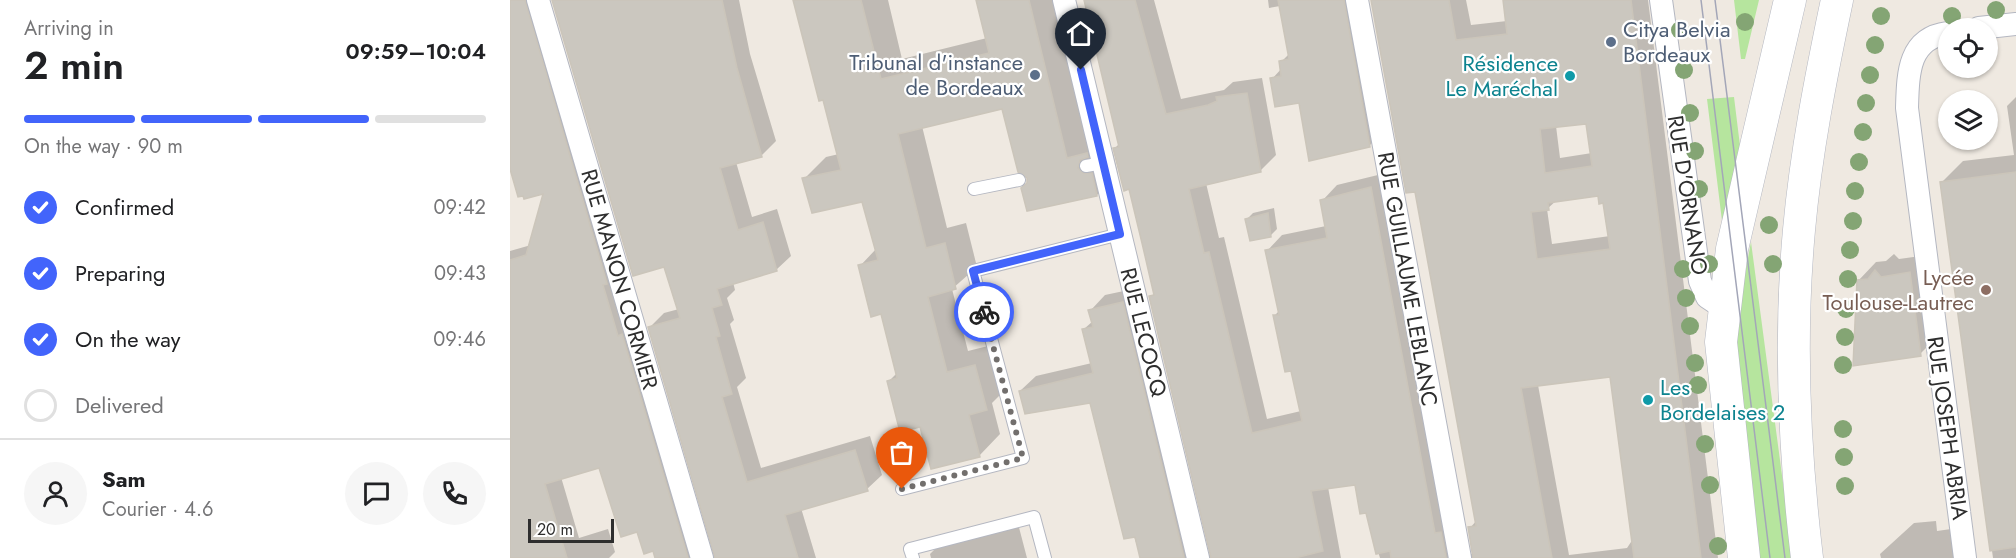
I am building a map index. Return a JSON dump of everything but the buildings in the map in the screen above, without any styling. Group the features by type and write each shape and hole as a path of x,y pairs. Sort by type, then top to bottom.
{"main road":[{"path":"1744,558 1721,342 1736,229 1790,0"},
{"path":"1807,558 1793,405 1795,290 1806,168 1837,0"}],"street":[{"name":"RUE MANON CORMIER","path":"538,0 702,558"},
{"name":"RUE LECOCQ","path":"1064,0 1095,164 1120,234 1198,558"},
{"name":"RUE GUILLAUME LEBLANC","path":"1357,0 1460,558"},
{"name":"RUE D'ORNANO","path":"1661,0 1700,282 1707,297 1725,309"},
{"path":"1998,26 2016,24"},
{"name":"RUE JOSEPH ABRIA","path":"1938,34 1933,35 1916,51 1908,78 1907,108 1965,558"}],"lane":[{"path":"974,189 1019,180"},
{"path":"902,489 1023,458 973,271 1120,234"},
{"path":"913,558 910,549 1034,517 1045,558"}],"green space":[{"path":"1734,0 1759,0 1745,59 1741,59"},
{"path":"1734,97 1741,154 1723,229 1707,99"},
{"path":"1751,242 1793,558 1755,558 1731,348"}],"tram line":[{"path":"1701,0 1770,558"},
{"path":"1715,0 1785,558"}],"way so far":[{"path":"902,489 1023,458 984,312"}],"place":[{"name":"Citya Belvia Bordeaux","path":"1611,42"},
{"name":"Tribunal d'instance de Bordeaux","path":"1035,75"},
{"name":"Résidence Le Maréchal","path":"1570,76"},
{"name":"Lycée Toulouse-Lautrec","path":"1986,290"},
{"name":"Les Bordelaises 2","path":"1648,400"}],"route":[{"path":"984,312 973,271 1120,234 1081,70"}]}
